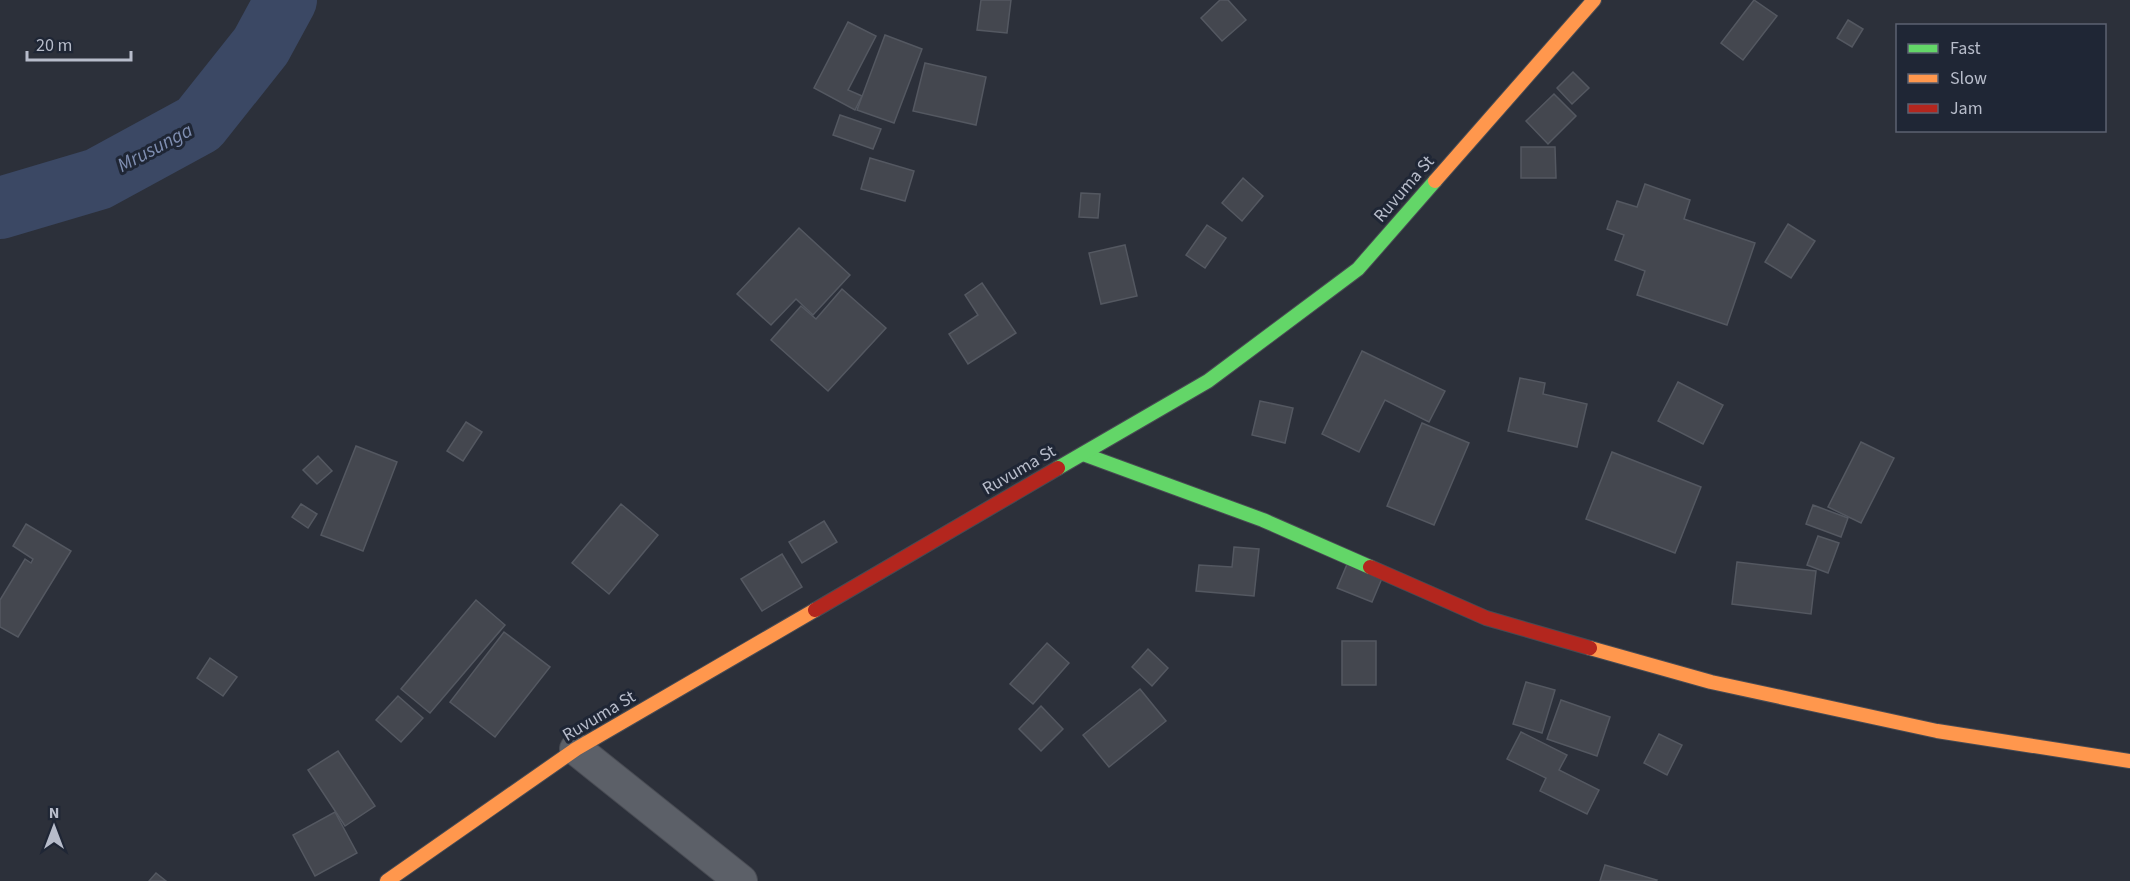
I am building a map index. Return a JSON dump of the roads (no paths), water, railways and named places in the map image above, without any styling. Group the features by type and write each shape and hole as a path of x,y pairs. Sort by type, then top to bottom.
{"street":[{"name":"Ruvuma St","path":"387,881 576,749 1208,381 1359,269 1594,0"},
{"path":"1083,453 1263,520 1486,618 1711,682 1937,731 2130,761"},
{"path":"576,749 741,881"}],"waterway":[{"name":"Mrusunga","path":"0,208 98,179 199,124 261,46 286,0"}]}
